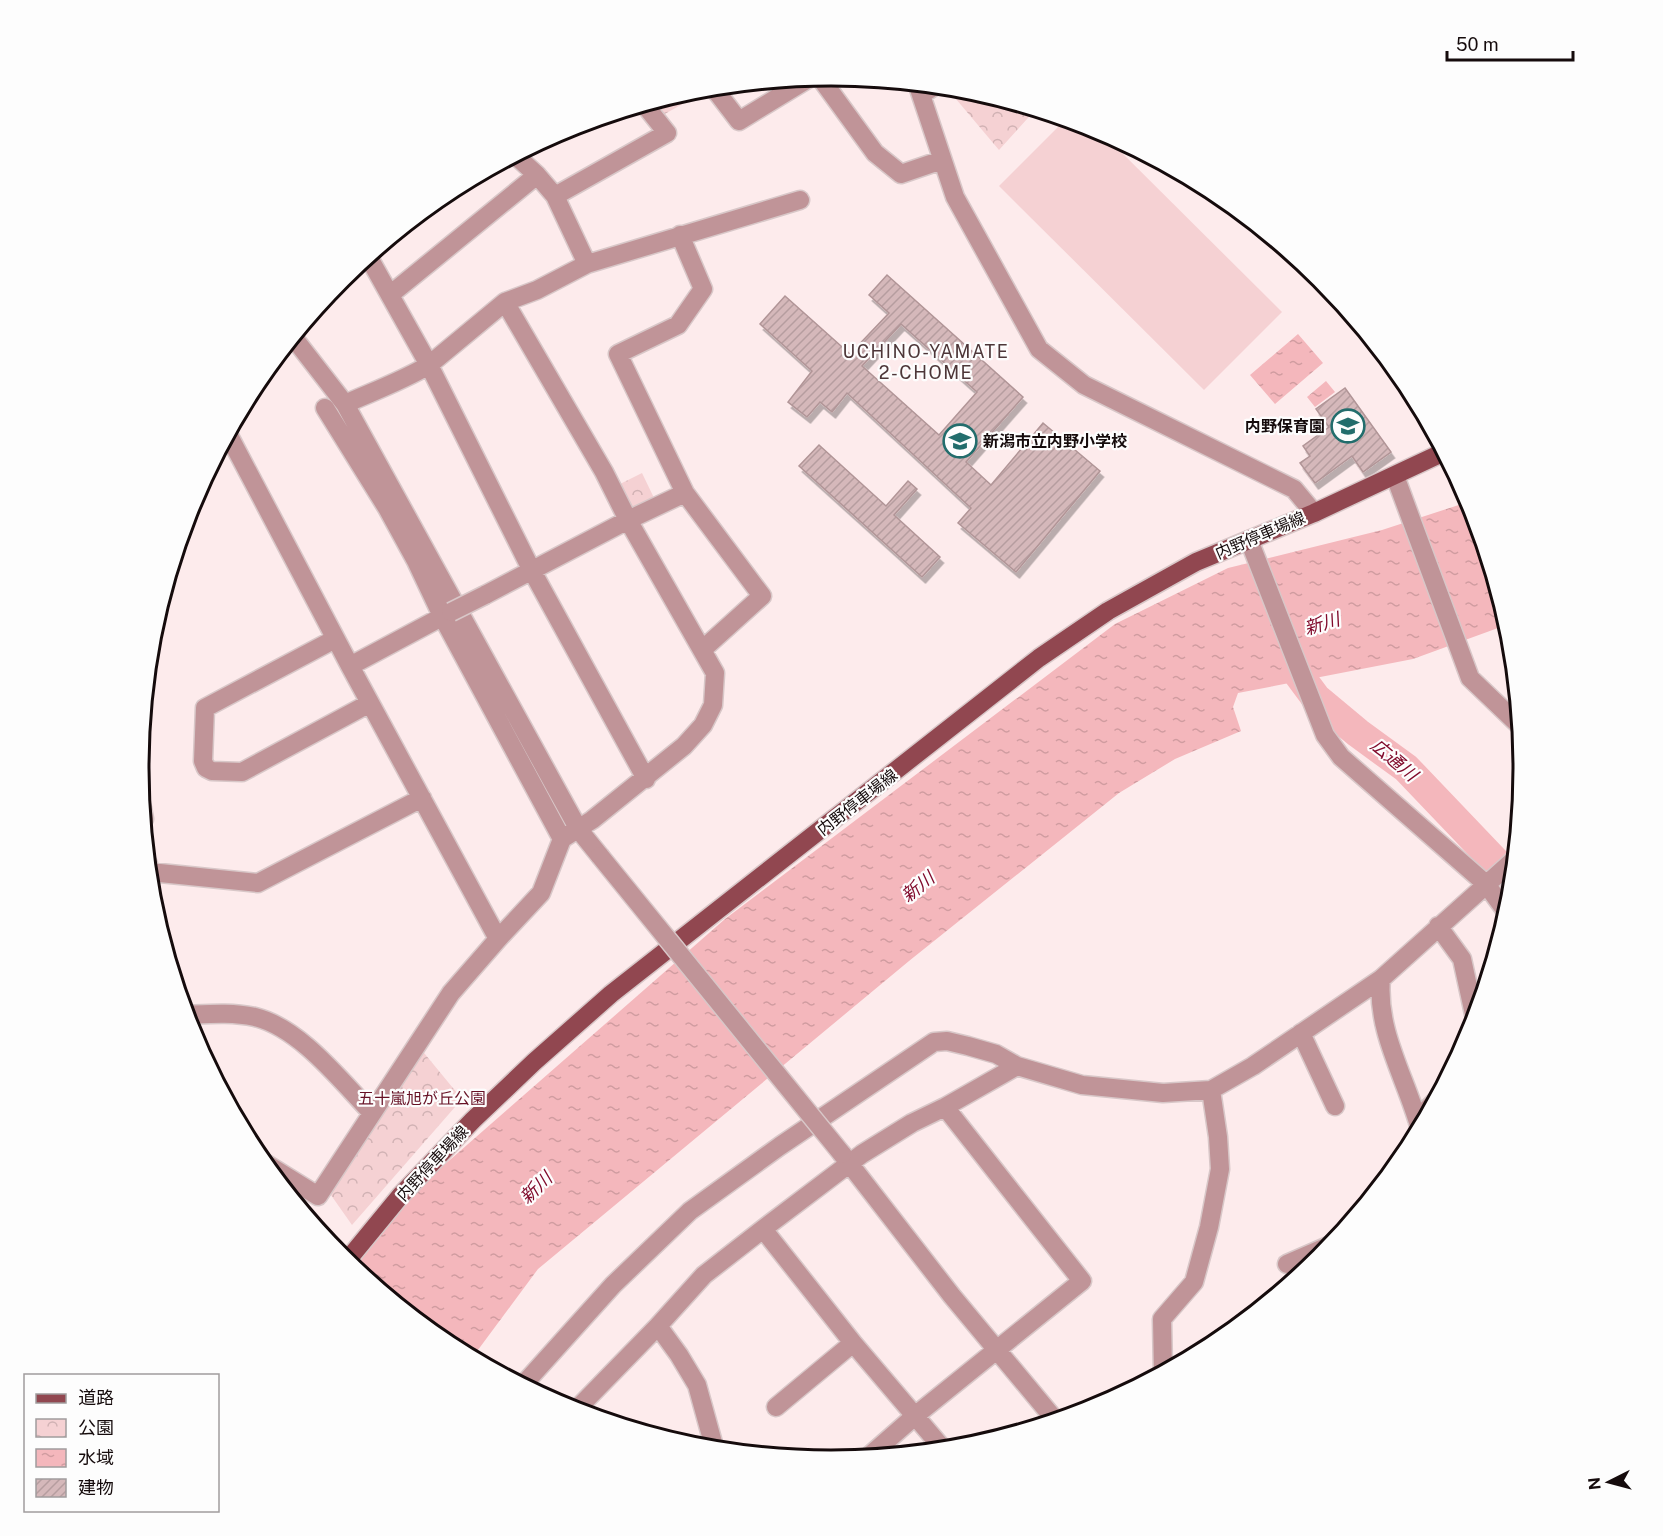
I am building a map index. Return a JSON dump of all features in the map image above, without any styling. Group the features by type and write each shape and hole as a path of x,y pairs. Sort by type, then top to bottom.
{"main road":[{"name":"内野停車場線","path":"352,1254 401,1195 473,1120 534,1062 630,979 926,749 1039,658 1108,611 1196,562 1314,513 1438,455"}],"street":[{"path":"826,86 875,153 901,174 942,160"},
{"path":"719,95 739,121 795,87"},
{"path":"926,92 942,160 955,197 1039,349 1084,385 1294,489 1314,513"},
{"path":"555,196 668,133 650,111"},
{"path":"521,161 555,196 587,264"},
{"path":"391,294 537,175"},
{"path":"345,404 388,387 429,365 505,302 537,290 587,264 800,200"},
{"path":"680,235 703,290 678,325 618,354 685,493 762,596 702,650"},
{"path":"372,263 429,365 531,570 646,778"},
{"path":"284,1175 318,1196 451,993 541,893 562,839 579,830 684,746 703,725 713,705 715,673 505,302"},
{"path":"298,343 345,404 579,830 1050,1414"},
{"path":"325,408 387,508 446,614 562,839"},
{"path":"232,442 335,639 498,939"},
{"path":"1395,476 1470,678 1513,719"},
{"path":"350,666 531,570 685,493"},
{"path":"1249,540 1325,735 1341,757 1488,881 1501,902"},
{"path":"335,639 205,708 203,760 206,768 212,771 242,772 370,703"},
{"path":"158,873 258,883 422,798"},
{"path":"528,1379 613,1285 690,1211 892,1068 934,1042 947,1041 996,1054 1017,1066 1082,1084 1162,1093 1211,1090 1252,1066 1381,979 1507,866"},
{"path":"1438,926 1462,958 1472,1002"},
{"path":"1381,979 1379,996 1386,1032 1418,1118"},
{"path":"195,1015 229,1013 255,1017 279,1026 303,1043 372,1113"},
{"path":"1301,1033 1335,1106"},
{"path":"583,1404 704,1275 763,1229 845,1158 945,1107 1017,1066"},
{"path":"1163,1364 1162,1319 1194,1282 1209,1227 1220,1169 1211,1090"},
{"path":"877,1449 1082,1281 945,1107"},
{"path":"763,1229 853,1343 938,1442"},
{"path":"1287,1264 1311,1253"},
{"path":"658,1326 697,1385 713,1440"},
{"path":"776,1407 853,1343"}],"green space":[{"path":"954,97 1030,116 999,150"},
{"path":"687,102 663,115 657,108"},
{"path":"1060,125 1093,137 1118,149 1282,312 1204,390 999,186"},
{"path":"642,473 655,500 633,511 620,484"},
{"name":"五十嵐旭が丘公園","path":"420,1048 462,1099 352,1225 326,1188"}],"water":[{"path":"1298,334 1323,363 1275,404 1250,375"},
{"path":"1326,381 1335,392 1315,407 1307,397"},
{"name":"新川","path":"1461,504 1478,549 1499,628 1413,659 1238,693 1233,707 1241,731 1175,759 1119,793 909,961 538,1269 477,1351 416,1309 355,1257 378,1223 725,919 1115,624 1228,568 1382,530"}],"building":[{"path":"887,275 1023,397 966,462 991,485 1043,423 1100,471 1016,572 958,523 971,508 847,393 832,412 820,402 807,417 788,402 812,371 760,324 785,296 850,354 889,313 869,295","holes":["901,324 977,392 939,435 862,366"]},
{"path":"1345,388 1391,452 1363,472 1352,456 1315,483 1300,463 1310,456 1303,446 1329,427 1316,409"},
{"path":"819,445 886,506 908,481 917,489 894,515 940,557 922,577 799,466"}],"waterway":[{"name":"広通川","path":"1296,671 1316,698 1358,733 1406,768 1506,872"}],"place":[{"name":"内野保育園","path":"1348,426"},
{"name":"新潟市立内野小学校","path":"960,441"}],"district":[{"name":"UCHINO-YAMATE 2-CHOME","path":"926,362"}]}
